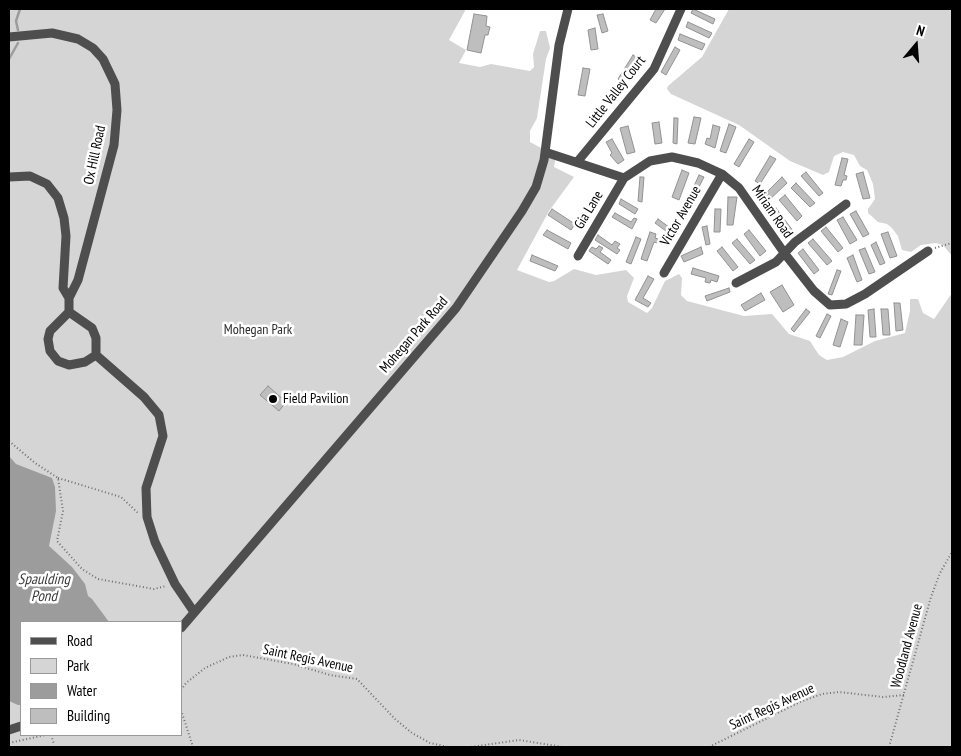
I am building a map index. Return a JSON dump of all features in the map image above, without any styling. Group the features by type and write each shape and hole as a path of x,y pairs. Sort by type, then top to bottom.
{"street":[{"name":"Mohegan Park Road","path":"182,627 464,298 530,198 545,152 559,45 568,9"},
{"name":"Little Valley Court","path":"578,161 654,69 681,9"},
{"name":"Ox Hill Road","path":"9,37 52,33 78,39 93,48 104,59 114,84 117,115 114,145 78,280 69,298"},
{"path":"545,152 578,161 624,178"},
{"name":"Miriam Road","path":"624,178 650,161 672,157 698,163 722,174 739,188 785,254 814,291 830,305 846,304 865,294 928,251"},
{"name":"Victor Avenue","path":"664,273 722,174"},
{"path":"9,177 23,176 39,179 51,187 58,198 66,236 63,288 69,298 69,312 50,332 48,343 52,355 61,363 73,365 89,361 96,355"},
{"name":"Gia Lane","path":"578,256 624,178"},
{"path":"736,283 776,262 795,242 846,204"},
{"path":"69,312 92,328 96,338 96,355 148,401 161,420 162,442 145,491 147,517 155,542 175,584 194,612"}],"path":[{"path":"928,251 952,243"},
{"path":"9,441 35,464 58,478 121,497 133,510 147,517"},
{"path":"58,478 63,511 57,541 82,569 98,579 154,589 169,586"},
{"name":"Woodland Avenue","path":"889,747 931,597 940,573 952,552"},
{"name":"Saint Regis Avenue","path":"182,689 186,683 205,668 229,657 242,655 293,664 330,675 357,679 395,719 412,732 430,742 448,747"},
{"name":"Saint Regis Avenue","path":"709,747 800,702 822,694 839,692 883,697 904,695"},
{"path":"182,713 193,747"},
{"path":"9,744 41,736"},
{"path":"51,736 54,744"},
{"path":"471,747 520,740 563,747"}],"green space":[{"name":"Mohegan Park","path":"9,9 466,9 449,40 466,50 459,63 480,67 491,64 530,71 534,67 533,54 540,31 546,31 550,48 546,59 537,118 530,131 530,142 556,156 554,167 574,177 549,211 517,270 549,282 574,269 596,275 626,270 634,278 627,296 628,302 647,313 652,308 665,281 679,274 682,278 681,295 687,301 744,316 772,314 789,334 810,341 819,355 827,360 843,357 875,341 905,333 910,311 910,299 918,299 923,313 934,319 952,293 952,747 9,747"},
{"path":"729,9 952,9 952,256 943,245 936,243 921,245 911,252 902,250 898,236 891,227 878,222 868,213 868,209 875,199 873,184 867,170 860,166 854,155 843,152 834,156 829,172 823,175 790,161 739,125 671,94 667,89 668,86 702,57"}],"water":[{"name":"Spaulding Pond","path":"9,456 16,464 52,478 55,487 56,511 49,546 72,567 85,584 88,596 108,621 20,621 20,705 9,701"}],"building":[{"path":"656,9 665,9 656,23 650,20"},
{"path":"693,9 715,19 713,24 691,13"},
{"path":"474,14 487,16 486,26 490,27 488,35 485,35 481,53 467,50"},
{"path":"603,14 608,31 602,33 597,15"},
{"path":"688,22 712,33 709,38 686,27"},
{"path":"595,28 598,49 591,50 588,30"},
{"path":"680,34 705,44 702,50 678,40"},
{"path":"675,47 680,50 666,75 661,72"},
{"path":"633,55 639,59 624,82 618,79"},
{"path":"583,68 590,69 585,96 578,95"},
{"path":"694,117 701,118 695,144 688,143"},
{"path":"674,118 678,118 677,144 673,143"},
{"path":"659,122 662,143 655,144 652,123"},
{"path":"729,124 736,127 726,153 720,151"},
{"path":"713,125 720,127 715,148 705,144 707,138 710,139"},
{"path":"628,126 635,152 627,154 620,128"},
{"path":"612,139 624,160 618,164 610,155 612,153 606,142"},
{"path":"749,139 754,142 739,167 734,164"},
{"path":"770,156 776,159 760,184 755,181"},
{"path":"842,158 848,159 844,175 847,176 846,180 843,180 841,186 835,185"},
{"path":"682,170 689,173 679,200 672,197"},
{"path":"806,172 823,193 819,196 801,176"},
{"path":"863,172 870,198 863,199 856,174"},
{"path":"699,175 704,177 693,199 689,197"},
{"path":"640,177 644,177 642,202 638,201"},
{"path":"782,177 787,183 765,204 760,199"},
{"path":"796,183 815,203 810,207 791,188"},
{"path":"785,195 802,216 797,221 779,200"},
{"path":"728,197 737,197 733,225 727,225"},
{"path":"621,199 638,209 635,214 619,204"},
{"path":"776,208 793,231 787,235 786,232 783,234 778,227 781,225 771,212"},
{"path":"552,209 575,224 571,230 548,215"},
{"path":"715,209 721,209 720,232 714,232"},
{"path":"856,211 869,234 863,237 850,214"},
{"path":"615,213 631,222 634,218 637,219 632,229 612,217"},
{"path":"843,217 857,240 850,244 837,220"},
{"path":"658,219 673,230 670,234 655,223"},
{"path":"707,226 710,244 706,245 702,227"},
{"path":"826,227 843,248 838,252 821,231"},
{"path":"547,230 571,243 568,249 543,235"},
{"path":"749,230 766,251 760,256 744,234"},
{"path":"650,232 656,234 655,238 658,239 657,243 654,242 647,261 641,259"},
{"path":"888,232 897,256 890,258 881,234"},
{"path":"598,235 612,245 615,241 620,244 617,248 620,250 617,254 595,240"},
{"path":"636,237 641,239 631,264 626,262"},
{"path":"737,239 755,260 750,264 732,243"},
{"path":"813,239 832,261 827,265 808,243"},
{"path":"876,242 885,263 880,265 871,245"},
{"path":"599,246 603,248 600,252 611,260 608,264 589,251 592,247 596,249"},
{"path":"701,247 703,254 684,262 681,256"},
{"path":"722,247 738,267 733,271 717,251"},
{"path":"865,248 875,272 869,274 859,250"},
{"path":"803,249 819,270 814,274 798,253"},
{"path":"532,255 558,266 555,271 530,261"},
{"path":"853,255 862,280 857,282 847,258"},
{"path":"693,268 719,276 717,282 711,280 710,283 705,282 706,278 691,274"},
{"path":"837,270 841,271 832,295 828,294"},
{"path":"648,276 654,279 643,298 651,303 648,307 635,300"},
{"path":"782,285 794,305 783,312 770,292"},
{"path":"729,288 730,292 707,301 705,296"},
{"path":"761,293 765,300 745,311 741,305"},
{"path":"894,303 900,303 903,330 896,331"},
{"path":"806,309 810,312 794,332 791,329"},
{"path":"874,309 876,337 870,337 868,310"},
{"path":"881,309 888,309 890,335 883,335"},
{"path":"827,314 831,316 820,338 816,336"},
{"path":"856,315 864,315 862,345 854,345"},
{"path":"841,319 848,322 840,347 833,345"},
{"name":"Field Pavilion","path":"268,386 286,402 279,411 260,395"}],"waterway":[{"path":"18,30 16,21 20,9"},
{"path":"9,59 18,43"}],"place":[{"name":"Field Pavilion","path":"273,399"}]}
